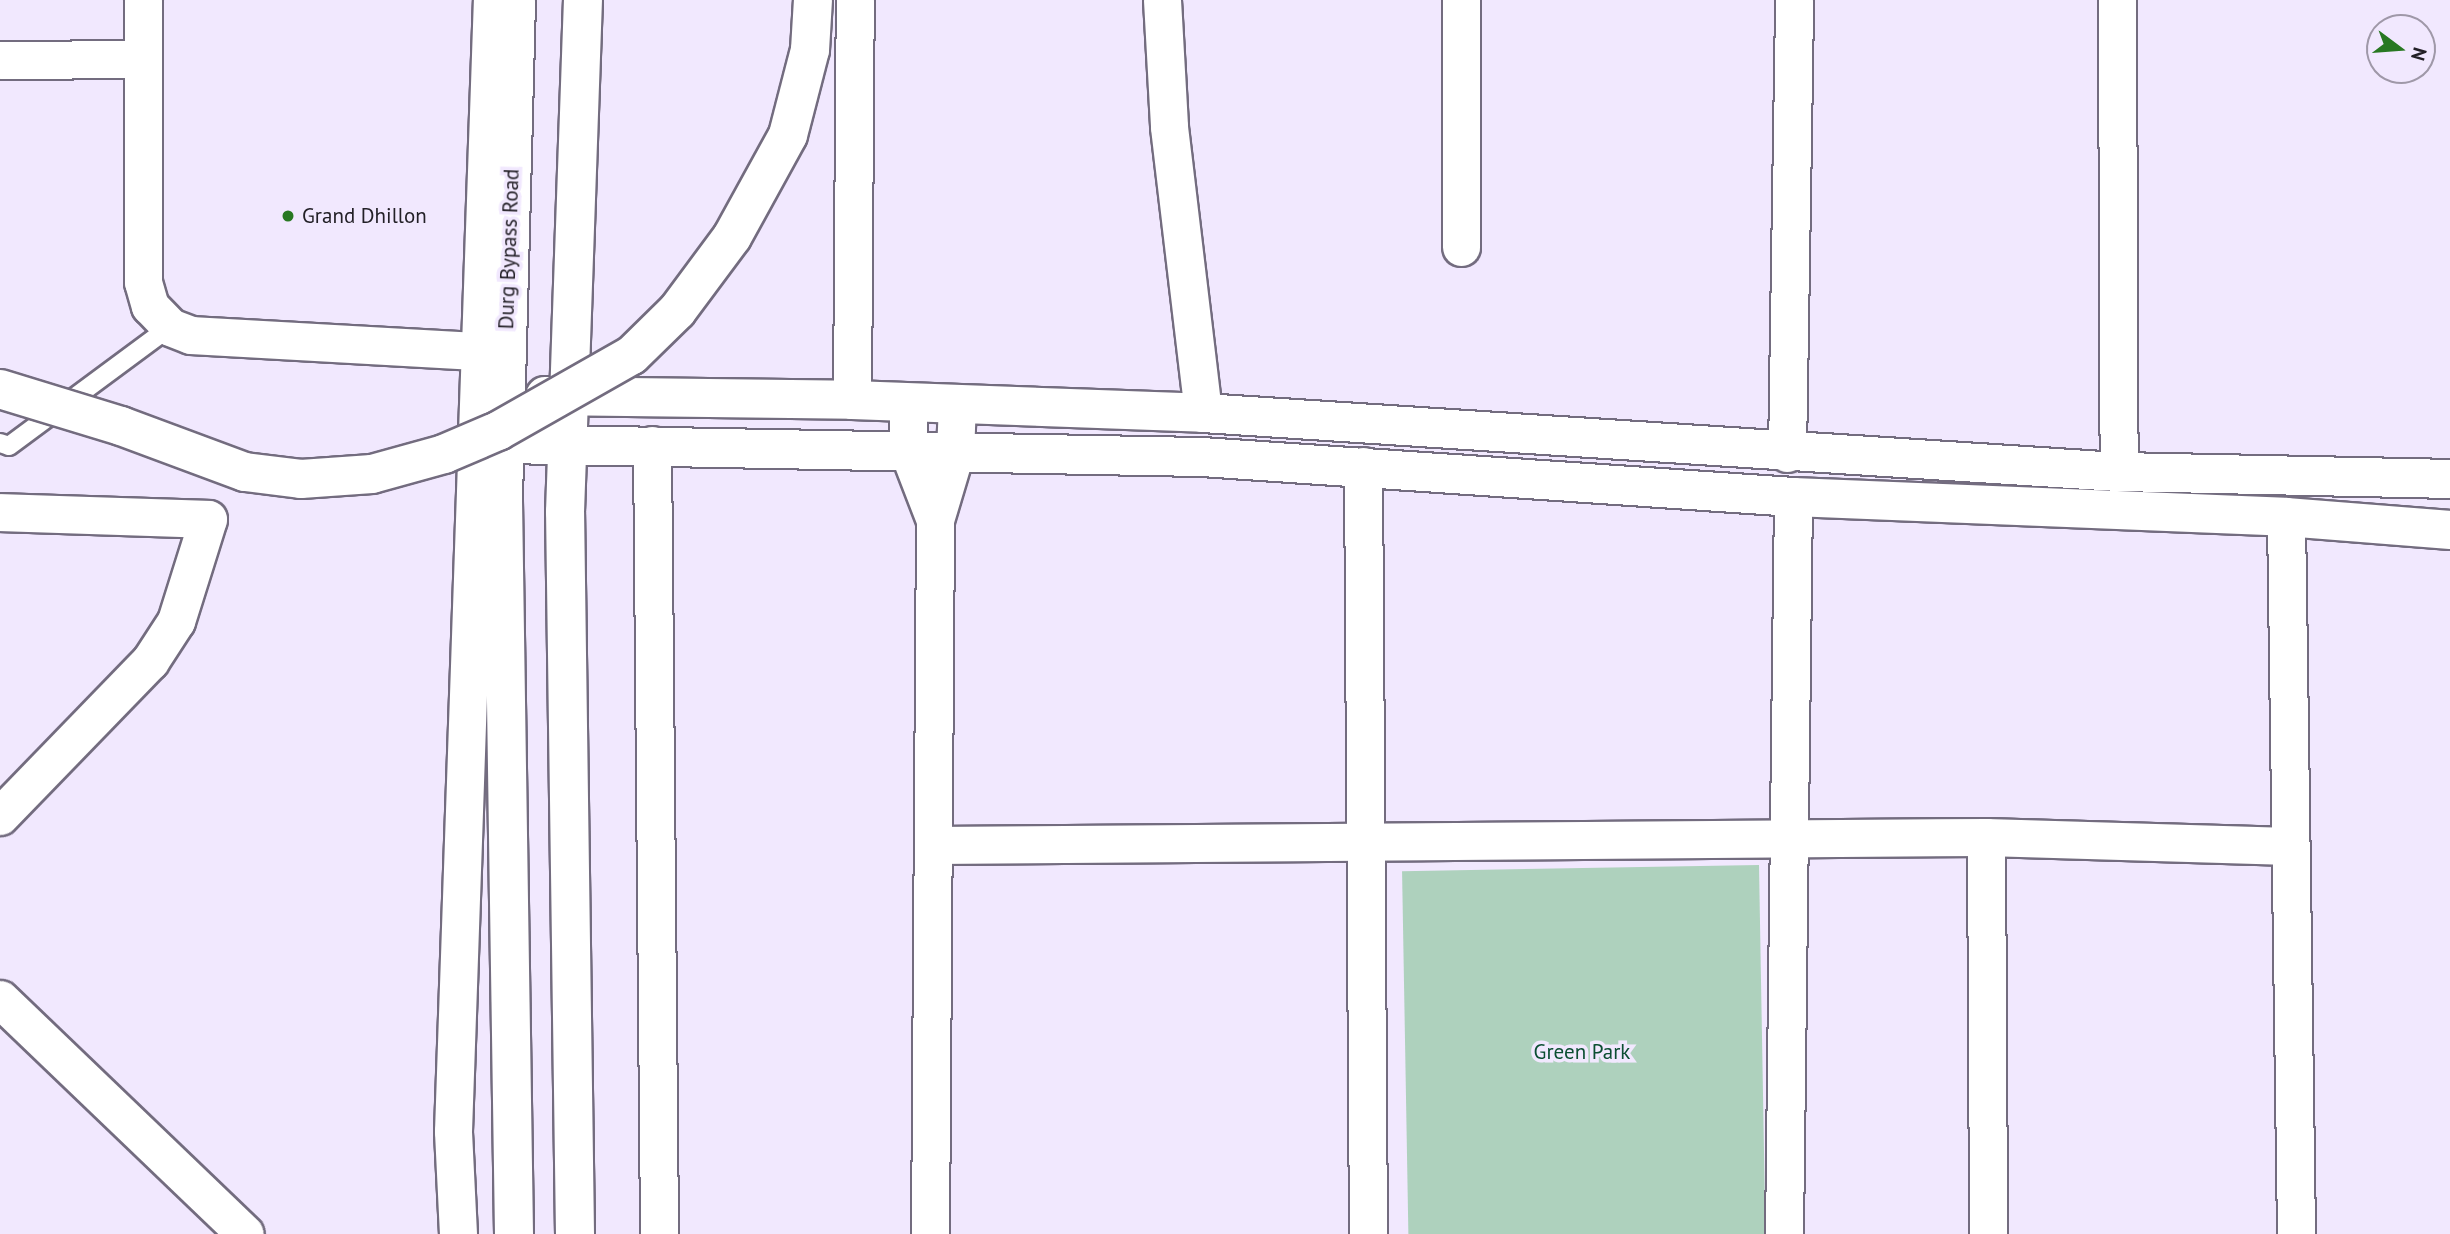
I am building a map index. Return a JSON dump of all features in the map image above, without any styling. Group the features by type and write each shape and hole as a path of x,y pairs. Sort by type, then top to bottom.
{"main road":[{"name":"Durg Bypass Road","path":"514,1234 503,444 516,0"},
{"path":"575,1234 565,512 583,0"},
{"path":"0,389 121,426 245,472 301,479 372,474 444,454 498,431 632,355 677,311 732,237 788,135 810,50 813,0"},
{"path":"505,396 852,400 1203,413 1787,453 2119,472 2450,479"},
{"path":"1202,457 1203,413"},
{"path":"503,444 568,443 1202,457 1793,497 2286,517 2450,530"}],"street":[{"path":"143,0 140,59 143,282 150,306 170,327 191,335 480,351"},
{"path":"458,1234 453,1131 492,0"},
{"path":"852,400 855,0"},
{"path":"1162,0 1169,127 1203,413"},
{"path":"1461,0 1461,247"},
{"path":"1787,453 1794,0"},
{"path":"2117,0 2119,472"},
{"path":"0,60 140,59"},
{"path":"930,1234 935,520 955,453 957,403"},
{"path":"908,404 908,450 935,520"},
{"path":"652,445 659,1234"},
{"path":"1363,466 1368,1234"},
{"path":"1784,1234 1793,497"},
{"path":"0,512 208,519 176,621 150,661 0,816"},
{"path":"2286,517 2296,1234"},
{"path":"933,845 1787,842 1986,837 2290,846"},
{"path":"1986,837 1988,1234"},
{"path":"0,999 245,1234"}],"lane":[{"path":"0,443 9,446 170,327"}],"green space":[{"name":"Green Park","path":"1759,865 1765,1234 1408,1234 1402,871"}],"place":[{"name":"Grand Dhillon","path":"288,216"}]}
